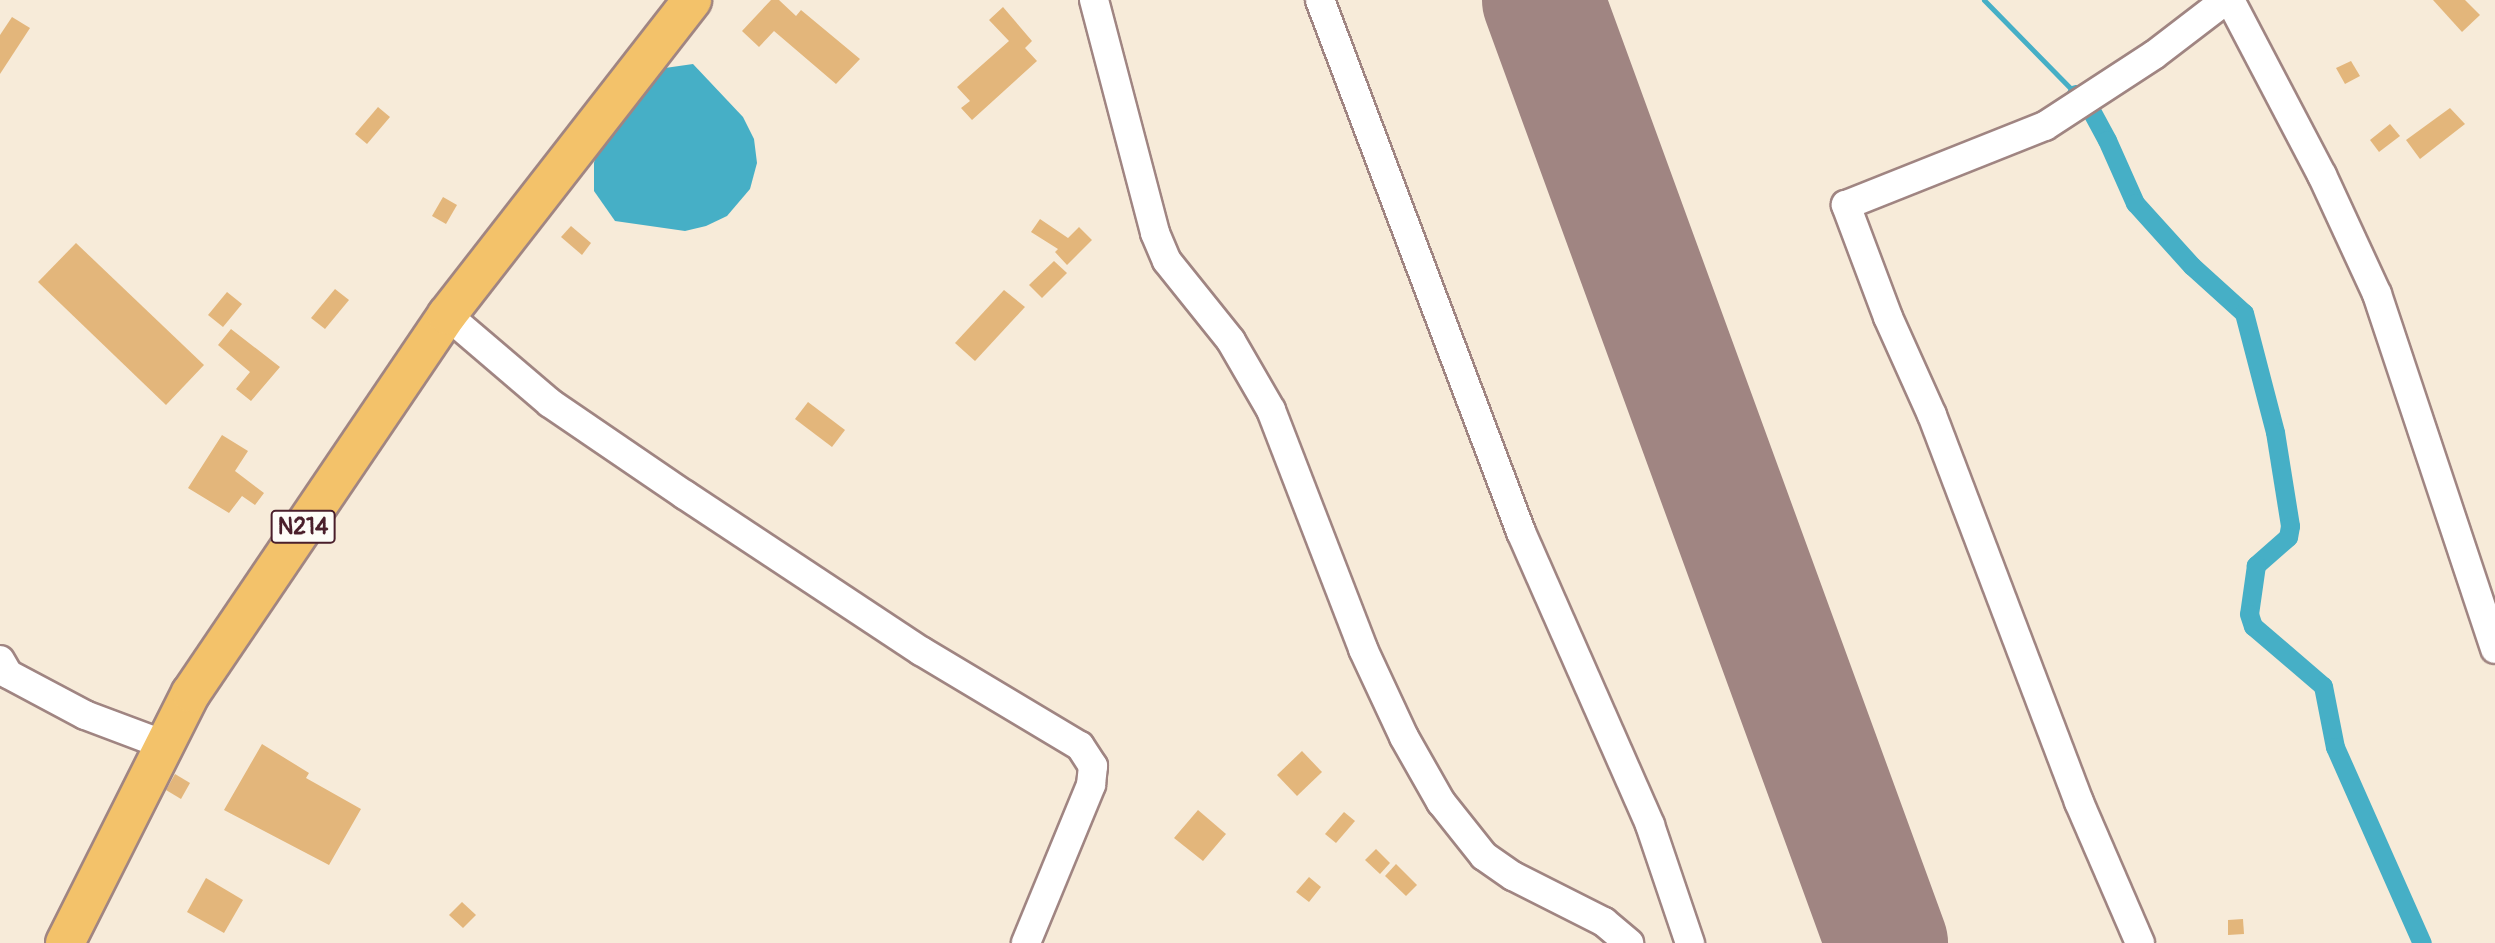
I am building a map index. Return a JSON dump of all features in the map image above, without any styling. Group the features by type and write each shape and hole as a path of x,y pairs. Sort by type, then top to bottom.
{"highway":[{"name":"N214","path":"65,943 191,693 447,315 692,0"}],"street":[{"path":"1094,0 1155,233 1167,261 1231,341 1271,410 1363,649 1404,737 1441,802 1484,856 1513,876 1604,922 1629,943"},
{"path":"1320,0 1521,532 1650,825 1690,943"},
{"path":"2140,943 2079,802 1932,415 1888,317 1846,205 1984,154 2045,127 2228,0 2322,175 2377,294 2495,649"},
{"path":"447,315 551,402 685,495 921,651 1080,746 1093,766 1091,785 1026,943"},
{"path":"0,660 8,674 85,715 164,745"}],"water":[{"path":"693,64 743,117 754,139 757,163 750,189 727,216 706,226 685,231 615,221 594,191 594,163 600,135 658,69"}],"building":[{"path":"771,0 779,0 796,16 801,10 860,59 836,84 774,31 759,47 742,31"},
{"path":"2433,0 2465,0 2480,15 2462,32"},
{"path":"1003,7 1032,41 1025,48 1037,61 972,120 961,108 970,101 957,87 1009,41 989,20"},
{"path":"12,17 30,28 0,74 0,35"},
{"path":"2351,61 2360,76 2345,84 2336,68"},
{"path":"378,107 390,117 367,144 355,134"},
{"path":"2450,108 2465,124 2420,159 2406,140"},
{"path":"2390,124 2400,136 2379,152 2370,140"},
{"path":"443,197 457,205 446,224 432,216"},
{"path":"1040,219 1068,238 1079,227 1092,240 1067,265 1055,252 1058,249 1031,232"},
{"path":"571,226 591,243 582,255 561,237"},
{"path":"76,243 204,365 166,405 38,282"},
{"path":"1054,261 1067,273 1042,298 1029,285"},
{"path":"335,289 349,300 325,329 311,318"},
{"path":"1004,290 1025,307 975,361 955,343"},
{"path":"227,292 242,304 223,327 208,315"},
{"path":"231,329 280,367 251,401 236,389 250,372 218,345"},
{"path":"808,402 845,430 832,447 795,419"},
{"path":"222,435 248,451 235,471 264,493 255,505 242,496 229,513 188,488"},
{"path":"262,744 309,773 306,778 361,809 329,865 224,810"},
{"path":"1302,751 1322,772 1297,796 1277,775"},
{"path":"175,774 190,783 181,799 166,790"},
{"path":"1198,810 1226,834 1203,861 1174,838"},
{"path":"1344,812 1355,821 1336,843 1325,834"},
{"path":"1376,849 1390,863 1380,874 1365,860"},
{"path":"1396,864 1417,885 1406,896 1385,876"},
{"path":"1309,877 1321,887 1309,902 1296,892"},
{"path":"206,878 243,900 224,933 187,912"},
{"path":"462,902 476,915 463,928 449,915"},
{"path":"2243,919 2244,934 2228,935 2228,920"}],"waterway":[{"path":"1984,0 2076,94"},
{"path":"2076,94 2087,103 2135,203 2192,266 2244,313 2275,432 2290,526 2288,537 2256,565 2249,614 2253,626 2323,686 2335,747 2422,943"}],"runway":[{"path":"1543,0 1887,943"}]}
